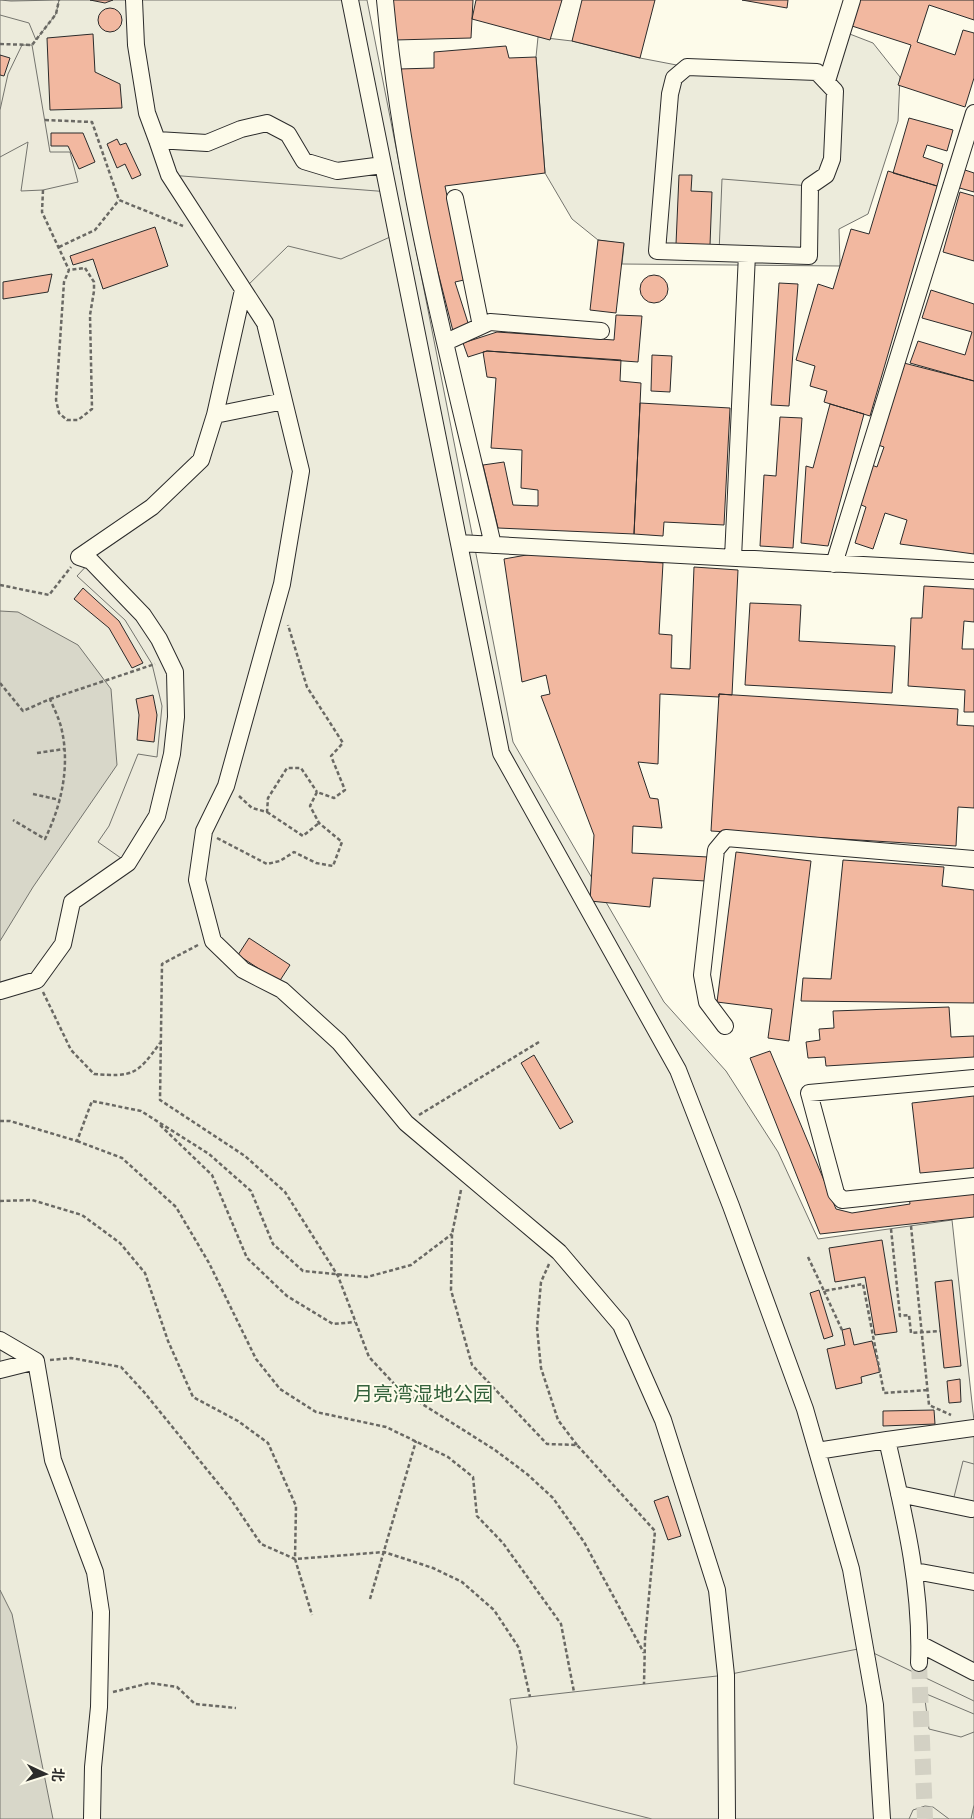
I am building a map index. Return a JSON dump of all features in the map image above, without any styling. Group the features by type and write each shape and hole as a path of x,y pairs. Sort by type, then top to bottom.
{"street":[{"path":"134,0 136,45 147,112 169,175 265,323 301,471 282,584 226,786 204,831 197,880 213,941 243,970 282,990 339,1042 406,1123 554,1248 621,1325 663,1420 691,1503 717,1590 726,1675 727,1819"},
{"path":"350,0 500,753 678,1070 738,1224 805,1408 851,1569 875,1705 882,1819"},
{"path":"385,0 390,50 413,199 493,545"},
{"path":"827,81 852,0"},
{"path":"687,67 817,72 827,81 835,91 832,159 826,175 810,186 809,256 657,251 670,94 674,78 687,67"},
{"path":"834,564 974,113"},
{"path":"157,140 207,143 241,129 267,123 288,134 304,161 337,171 383,165"},
{"path":"455,198 481,326"},
{"path":"733,558 746,254"},
{"path":"80,556 152,507 201,460 215,415 243,290"},
{"path":"446,342 490,322 601,331"},
{"path":"215,415 284,401"},
{"path":"459,544 974,571"},
{"path":"0,991 37,980 63,944 72,902 128,863 157,816 172,754 176,717 174,672 169,660 159,639 143,615 91,561 80,556"},
{"path":"725,1026 707,1002 702,975 716,850 726,838 974,859"},
{"path":"974,1078 809,1093 836,1193 842,1200 974,1186"},
{"path":"0,1340 36,1362 53,1460 95,1572 101,1612 99,1696 92,1767 92,1819"},
{"path":"0,1370 36,1362"},
{"path":"818,1451 966,1429"},
{"path":"886,1440 915,1571 920,1644 919,1663"},
{"path":"899,1494 971,1509"},
{"path":"915,1571 974,1582"},
{"path":"920,1644 974,1672"}],"path":[{"path":"0,44 32,45 56,14 58,0"},
{"path":"45,120 92,122 120,200 209,237"},
{"path":"43,190 42,212 69,270 64,282 56,400 59,413 67,420 78,420 92,409 90,315 94,282 85,268 69,270"},
{"path":"58,247 95,230 120,200"},
{"path":"0,584 48,595 80,556"},
{"path":"268,812 268,798 287,768 301,768 317,792 334,798 346,790 331,756 343,743 307,687 287,623"},
{"path":"0,683 23,711 50,699 169,660"},
{"path":"13,820 45,839 56,816 60,800 64,750 62,730 50,699"},
{"path":"37,753 64,750"},
{"path":"226,786 252,808 268,812 303,836 319,823"},
{"path":"204,831 267,864 280,861 294,852 316,863 333,866 342,842 319,823 310,806 317,792"},
{"path":"33,794 60,800"},
{"path":"209,927 198,945 162,964 160,1100 245,1156 286,1192 338,1276 369,1357 400,1390 495,1450 527,1474 553,1498 584,1542 644,1653"},
{"path":"37,980 71,1050 94,1074 124,1076 143,1066 161,1042"},
{"path":"406,1123 540,1042"},
{"path":"77,1141 92,1101 141,1112 155,1120 209,1154 251,1191 273,1244 303,1271 338,1276 367,1277 410,1265 452,1234"},
{"path":"155,1120 212,1175 247,1258 287,1296 333,1324 355,1322"},
{"path":"0,1121 10,1122 77,1141 122,1158 176,1207 209,1263 256,1359 280,1389 316,1412 386,1427 448,1457 473,1477 477,1516 508,1550 561,1624 574,1692"},
{"path":"465,1172 452,1234 451,1290 472,1365 548,1444 577,1445"},
{"path":"0,1201 32,1200 82,1215 120,1243 145,1273 168,1341 194,1396 238,1421 268,1444 296,1506 295,1559 312,1616"},
{"path":"911,1226 929,1405 956,1417 966,1429"},
{"path":"891,1229 900,1316 909,1315 911,1333 940,1331"},
{"path":"554,1248 542,1282 536,1328 541,1368 558,1420 577,1445 655,1531 644,1653 644,1684"},
{"path":"808,1257 842,1330"},
{"path":"824,1291 863,1284 884,1393 928,1390"},
{"path":"36,1362 71,1358 122,1368 144,1392 230,1498 261,1544 295,1559 384,1552 433,1568 462,1582 494,1610 519,1648 530,1697"},
{"path":"370,1600 416,1441"},
{"path":"99,1696 150,1683 177,1686 195,1704 236,1708"}],"green space":[{"name":"月亮湾湿地公园","path":"0,0 367,0 513,742 664,1002 726,1071 778,1152 818,1239 952,1220 974,1421 974,1819 0,1819"},
{"path":"842,31 873,43 900,77 898,121 868,214 839,229 840,266 622,264 624,244 598,240 572,219 545,173 536,57 538,37 572,41 640,58 687,67 827,81"}],"shaded area":[{"path":"0,0 59,0 56,14 36,40 29,23 0,15"},
{"path":"22,45 32,45 50,152 70,152 78,182 43,190 21,191 28,142 0,157 0,110 8,74"},
{"path":"169,175 390,192 399,233 341,259 288,246 243,290"},
{"path":"722,179 810,186 809,256 719,253"},
{"path":"91,561 143,615 175,672 157,816 128,863 98,842 109,826 138,754 157,757 162,706 152,664 125,620 77,576"},
{"path":"0,611 18,612 78,645 111,689 117,765 33,887 0,941"},
{"path":"963,1461 974,1464 974,1672 920,1644 899,1494 952,1505"},
{"path":"0,1590 12,1614 53,1819 0,1819"},
{"path":"863,1648 974,1701 974,1714 924,1693 929,1729 961,1737 974,1732 974,1805 971,1819 949,1819 933,1807 925,1806 913,1810 909,1819 652,1819 514,1784 517,1747 510,1699 726,1675"}],"building":[{"path":"90,0 113,0 105,3"},
{"path":"392,0 473,0 471,38 395,40"},
{"path":"476,0 562,0 550,40 472,19"},
{"path":"582,0 655,0 640,58 572,41"},
{"path":"742,0 788,0 787,8"},
{"path":"860,0 974,0 974,20 929,5 917,42 955,55 963,30 974,33 974,78 965,107 898,85 911,45 852,26"},
{"path":"110,8 115,9 121,15 121,25 115,31 110,32 105,31 99,25 98,20 99,15 105,9"},
{"path":"93,34 95,72 120,84 122,108 50,110 47,38"},
{"path":"506,46 509,58 536,57 545,173 445,186 464,280 455,282 469,326 453,331 418,194 399,69 434,68 434,52"},
{"path":"0,55 10,58 4,76 0,75"},
{"path":"909,118 953,130 947,151 927,145 923,157 943,164 937,186 893,173"},
{"path":"51,133 83,133 95,162 79,169 68,146 51,146"},
{"path":"117,139 120,145 126,143 141,175 132,179 125,164 117,168 107,144"},
{"path":"962,169 974,173 974,192 956,187"},
{"path":"888,171 937,186 870,416 824,402 827,391 810,386 815,366 796,360 818,284 833,289 851,229 869,234"},
{"path":"679,175 692,175 691,191 712,192 710,245 676,244"},
{"path":"960,192 974,196 974,261 943,252"},
{"path":"155,227 168,266 103,289 93,259 73,265 70,256"},
{"path":"598,240 624,243 616,313 590,310"},
{"path":"52,274 48,292 3,299 3,282"},
{"path":"654,275 664,279 668,289 664,299 654,303 644,299 640,289 644,279"},
{"path":"779,283 798,284 789,406 771,405"},
{"path":"931,290 974,304 974,381 910,363 918,341 965,355 972,332 922,318"},
{"path":"616,315 642,316 638,362 487,351 468,357 463,343 497,332 614,340"},
{"path":"483,352 621,360 620,381 641,383 634,534 498,528 483,465 504,462 513,505 538,506 538,490 521,488 522,450 491,448 496,378 487,377"},
{"path":"652,355 672,356 670,392 651,391"},
{"path":"900,362 974,381 974,554 900,544 907,520 885,513 873,549 855,543 866,507 857,503 869,464 877,467 884,447 875,444"},
{"path":"640,403 730,408 724,525 664,522 663,536 634,534"},
{"path":"830,404 864,414 828,546 801,543 806,466 813,468"},
{"path":"780,417 802,418 793,548 760,546 764,475 776,476"},
{"path":"532,554 663,563 659,634 672,635 671,668 690,669 694,567 738,570 732,695 719,694 719,697 660,694 658,764 638,762 650,798 658,799 662,828 633,826 632,853 708,857 706,881 653,878 650,907 590,901 594,835 541,696 550,694 546,675 522,682 504,559"},
{"path":"924,586 974,589 974,622 964,621 962,649 974,649 974,712 964,712 965,690 908,686 911,618 922,618"},
{"path":"83,588 119,621 143,663 132,668 109,628 74,599"},
{"path":"750,603 801,605 799,641 895,646 892,693 745,685"},
{"path":"719,694 958,709 957,725 974,726 974,808 958,807 956,846 711,831"},
{"path":"153,695 157,715 154,742 137,740 139,715 136,699"},
{"path":"736,852 811,861 789,1041 768,1038 772,1009 717,1002"},
{"path":"843,860 944,867 942,886 974,890 974,1003 801,1001 803,978 831,979"},
{"path":"249,938 290,965 279,982 238,955"},
{"path":"949,1007 951,1037 974,1036 974,1057 826,1066 825,1057 808,1058 806,1042 820,1040 819,1029 834,1028 833,1011"},
{"path":"770,1051 836,1209 852,1213 910,1204 909,1197 974,1190 974,1217 820,1234 750,1058"},
{"path":"534,1055 573,1122 560,1129 521,1063"},
{"path":"974,1096 974,1168 920,1173 912,1103"},
{"path":"882,1240 897,1332 875,1335 865,1277 835,1282 829,1248"},
{"path":"952,1280 961,1366 944,1368 935,1282"},
{"path":"819,1290 833,1336 824,1339 810,1293"},
{"path":"850,1328 854,1345 872,1341 880,1372 861,1377 862,1383 836,1389 827,1349 845,1345 842,1330"},
{"path":"960,1379 961,1402 949,1403 947,1381"},
{"path":"934,1410 935,1424 883,1426 883,1411"},
{"path":"668,1496 681,1536 668,1540 654,1501"}],"tunnel":[{"path":"919,1663 925,1819"}]}
